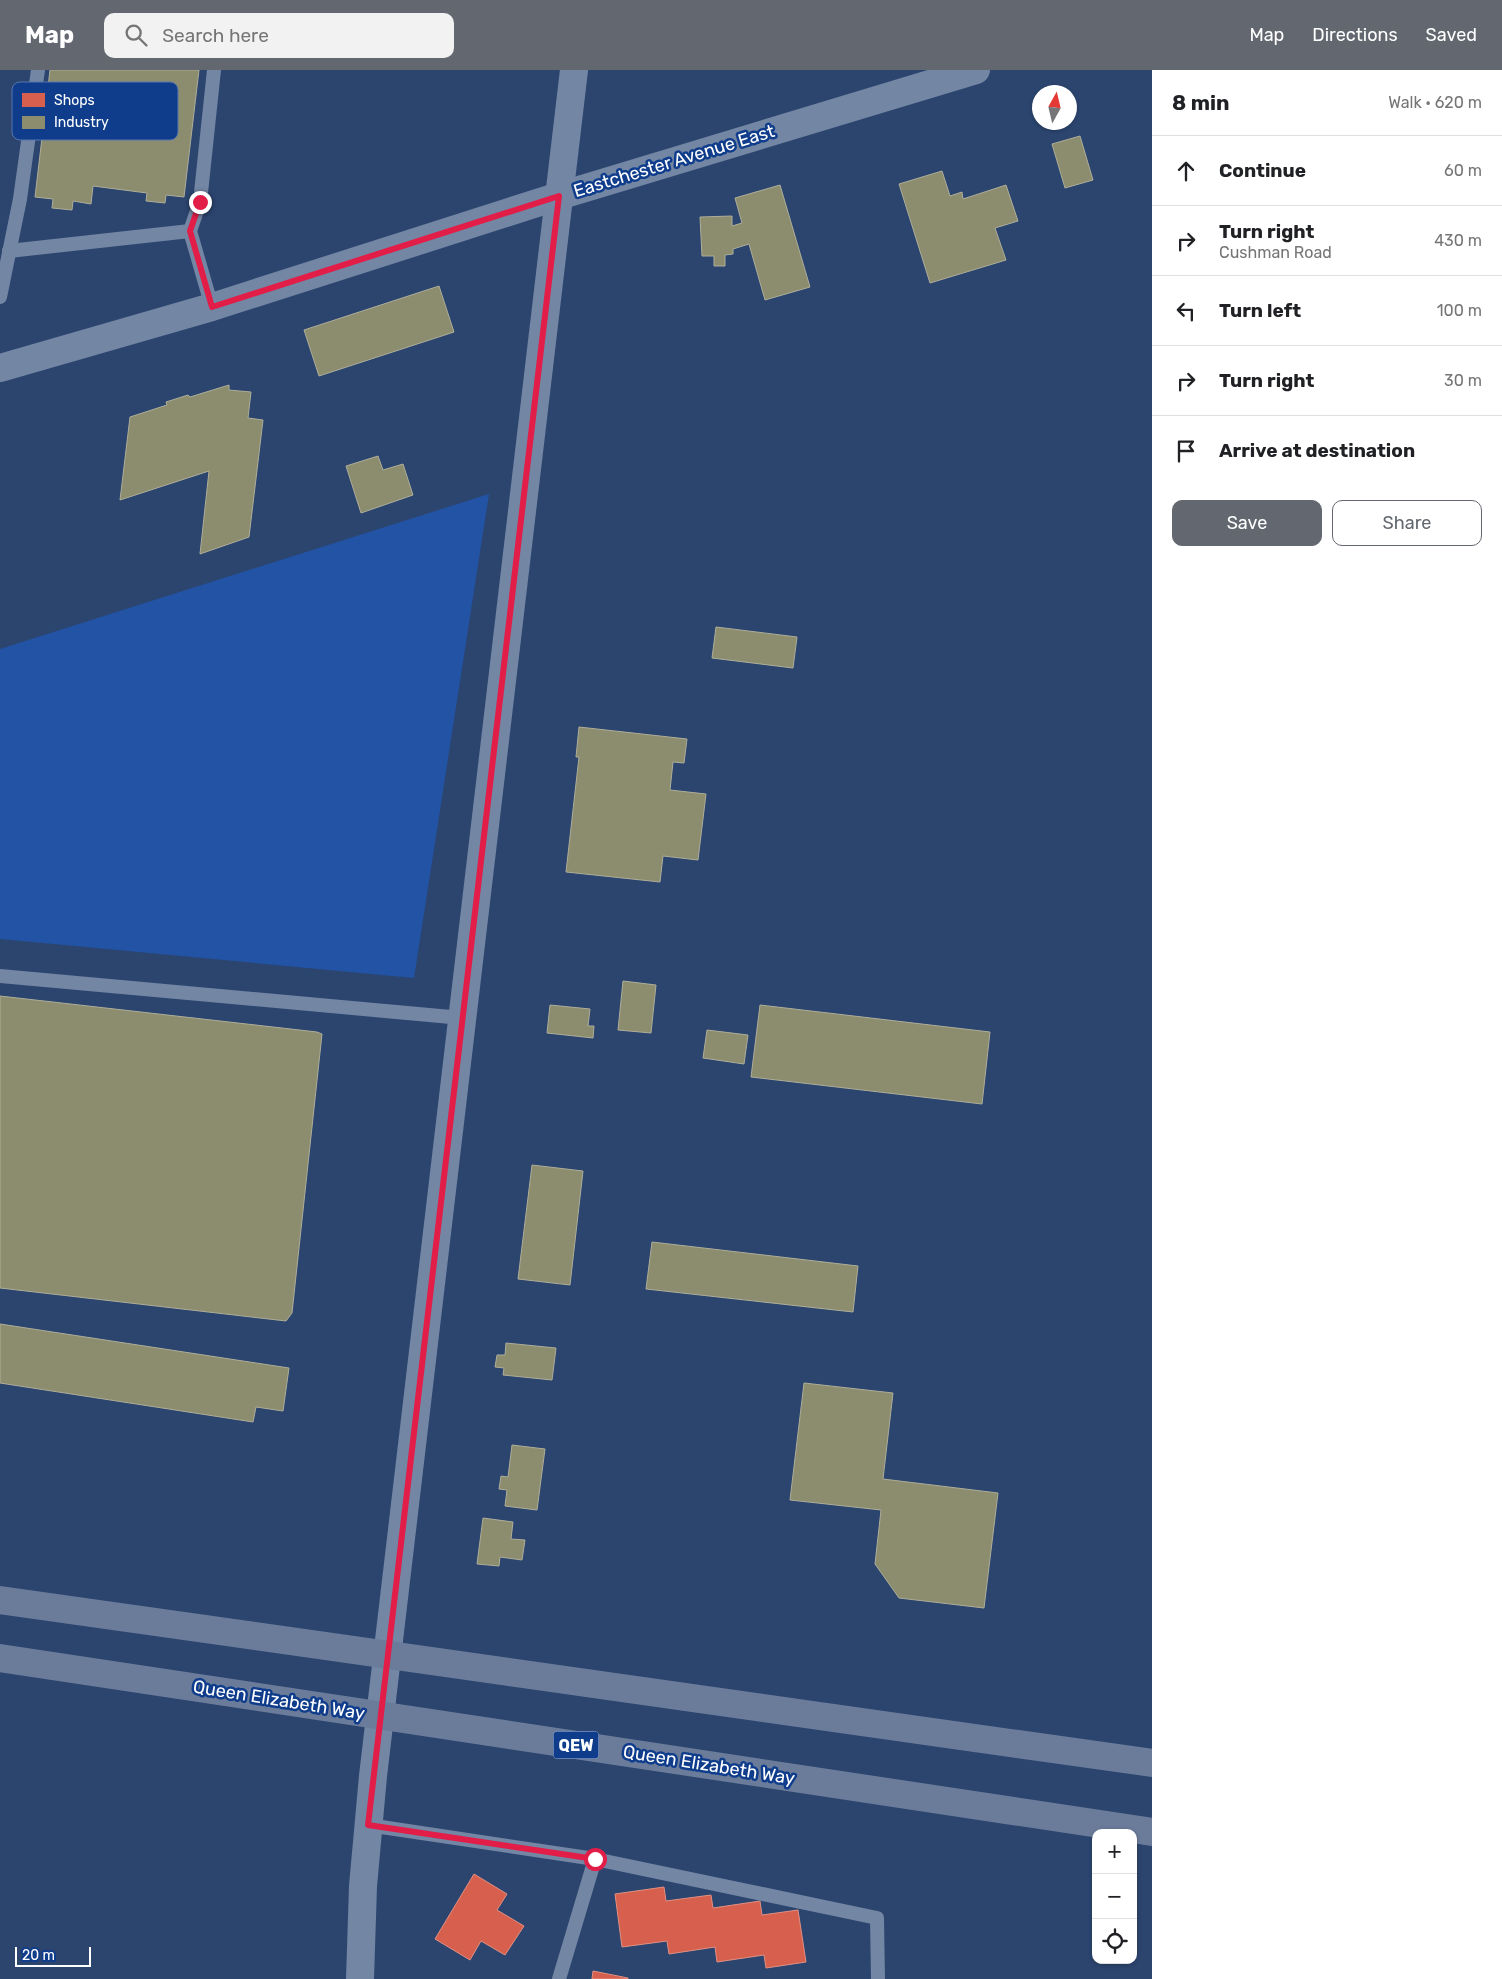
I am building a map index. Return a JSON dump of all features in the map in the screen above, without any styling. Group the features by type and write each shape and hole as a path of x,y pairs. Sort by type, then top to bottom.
{"highway":[{"path":"0,1600 1152,1763"},
{"name":"Queen Elizabeth Way","path":"0,1658 1152,1832"}],"street":[{"path":"360,1979 368,1825 574,70"},
{"name":"Eastchester Avenue East","path":"0,368 212,307 559,196 976,70"}],"lane":[{"path":"212,307 190,231 200,202 214,70"},
{"path":"0,297 20,199 28,140"},
{"path":"9,251 190,231"},
{"path":"0,238 9,251"},
{"path":"0,976 462,1018"},
{"path":"368,1825 595,1859 878,1918 878,1979"},
{"path":"559,1979 595,1859"}],"shaded area":[{"path":"489,494 414,978 0,939 0,649"}],"building: Shops":[{"path":"474,1874 507,1894 497,1910 524,1926 505,1955 481,1941 470,1960 435,1939"},
{"path":"664,1887 666,1901 711,1895 713,1908 760,1901 762,1915 798,1910 806,1962 766,1968 764,1955 717,1962 715,1947 669,1954 667,1941 622,1947 615,1894"},
{"path":"593,1971 628,1978 628,1979 592,1979"}],"building: Industry":[{"path":"50,70 199,70 184,197 166,195 165,203 146,201 147,193 93,186 91,204 73,201 72,210 52,208 53,199 35,197 42,140 178,140 178,82 49,82"},
{"path":"1080,136 1093,180 1065,188 1052,144"},
{"path":"942,171 950,196 962,192 963,199 1006,185 1018,221 995,228 1006,260 930,283 899,184"},
{"path":"780,185 810,287 765,300 749,244 733,249 733,254 725,255 725,266 714,266 714,256 702,256 700,217 732,216 732,226 742,223 735,198"},
{"path":"439,286 454,332 319,376 304,330"},
{"path":"229,385 229,390 251,392 248,418 263,420 249,537 200,554 209,471 120,500 130,417 167,405 166,402"},
{"path":"378,456 383,470 403,464 413,495 361,513 346,466"},
{"path":"716,627 797,637 793,668 712,658"},
{"path":"579,727 687,739 684,763 673,762 670,790 706,794 698,860 663,856 660,882 566,872 579,757 576,757"},
{"path":"623,981 656,985 651,1033 618,1030"},
{"path":"0,996 322,1034 292,1313 286,1321 0,1288"},
{"path":"550,1005 590,1009 588,1026 594,1026 593,1038 547,1033"},
{"path":"760,1005 990,1032 982,1104 751,1077"},
{"path":"707,1030 748,1035 744,1064 703,1058"},
{"path":"532,1165 583,1171 570,1285 518,1279"},
{"path":"652,1242 858,1266 853,1312 646,1289"},
{"path":"0,1324 289,1368 283,1411 256,1407 253,1422 0,1383"},
{"path":"506,1343 556,1348 552,1380 503,1375 504,1368 495,1367 497,1355 505,1355"},
{"path":"804,1383 893,1393 883,1479 998,1493 984,1608 899,1598 875,1564 881,1510 790,1500"},
{"path":"512,1445 545,1449 537,1510 505,1506 507,1490 499,1489 501,1476 508,1477"},
{"path":"483,1518 513,1522 511,1539 525,1540 522,1560 500,1557 499,1566 477,1564"}],"route":[{"path":"200,202 190,231 212,307 559,196 368,1825 595,1859"}]}
